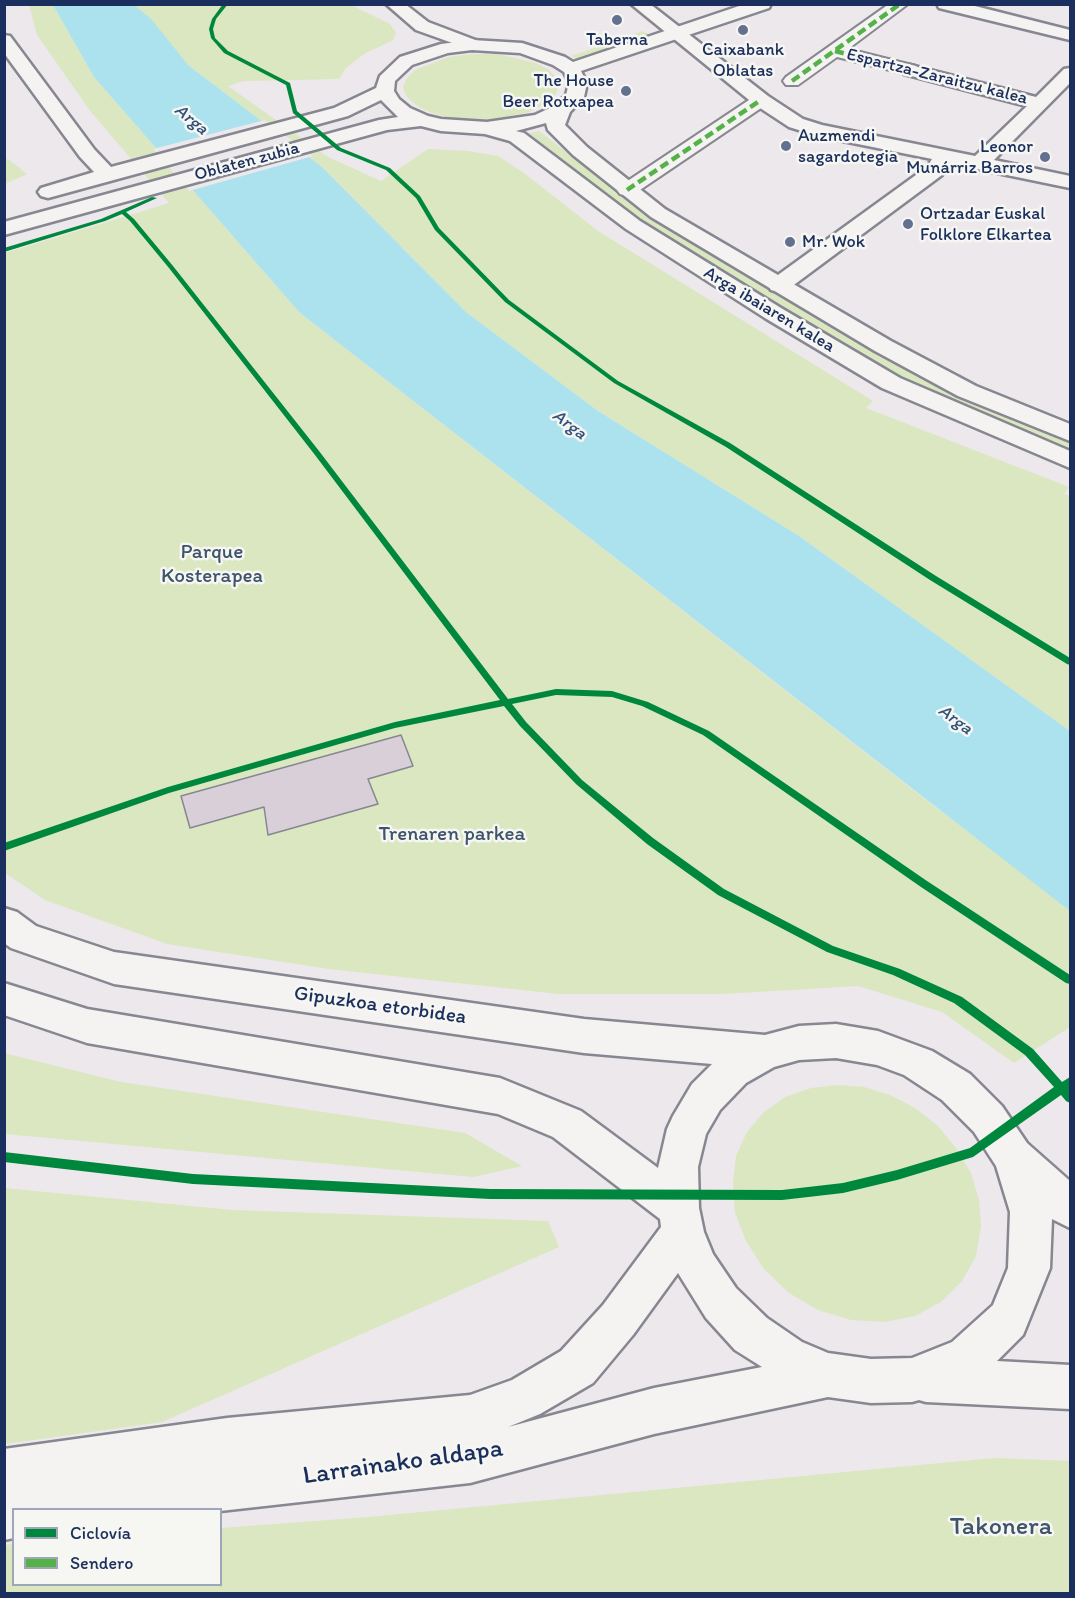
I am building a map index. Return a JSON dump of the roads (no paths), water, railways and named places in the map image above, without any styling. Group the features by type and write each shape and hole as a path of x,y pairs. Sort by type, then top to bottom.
{"street":[{"path":"394,4 422,26 472,45"},
{"path":"639,4 659,21"},
{"path":"683,25 717,4"},
{"path":"571,69 683,25 763,4"},
{"path":"792,81 900,4"},
{"path":"945,4 1071,35"},
{"path":"640,27 659,21 683,25 772,89 813,116 849,135"},
{"path":"683,25 761,99 796,123 818,130 1071,182"},
{"path":"418,56 422,42 422,26"},
{"path":"4,40 87,153 107,175"},
{"path":"472,45 506,46 544,54 571,69 578,83 575,97 561,110 524,123 487,128 441,125 421,120 403,112 391,102 385,91 386,80 394,70 418,56 447,48 472,45"},
{"path":"544,54 566,48"},
{"name":"Espartza-Zaraitzu kalea","path":"835,51 1039,103"},
{"path":"980,163 1071,73"},
{"name":"Oblaten zubia","path":"107,175 320,118 363,103 385,91"},
{"path":"627,190 761,99"},
{"name":"Arga ibaiaren kalea","path":"561,110 555,126 580,151 658,213 883,346 967,392 1071,433"},
{"name":"Oblaten zubia","path":"80,207 386,124 421,120"},
{"name":"Arga ibaiaren kalea","path":"487,128 518,137 633,225 773,314 891,383 1071,460"},
{"path":"779,285 935,171 944,155"},
{"path":"27,198 107,175"},
{"path":"4,229 80,207 100,190 107,175"},
{"name":"Gipuzkoa etorbidea","path":"4,923 24,938 114,968 584,1036 765,1053"},
{"path":"4,999 87,1026 500,1096 567,1124 681,1220"},
{"path":"912,1380 967,1359 1008,1320 1029,1268 1031,1212 1013,1157 988,1119 956,1087 918,1063 878,1048 836,1041 799,1043 765,1053 732,1071 706,1097 687,1130 678,1167 681,1220 698,1269 721,1303 751,1334 788,1358 828,1375 871,1382 912,1380 1071,1387"},
{"path":"1013,1157 1071,1208"},
{"name":"Larrainako aldapa","path":"4,1472 227,1441 470,1418 524,1398 577,1367 618,1320 681,1220"},
{"name":"Larrainako aldapa","path":"50,1508 470,1460 654,1411 828,1375"}],"water":[{"name":"Arga","path":"53,5 134,5 151,19 188,65 322,167 466,312 598,411 799,536 1070,731 1070,911 300,313 94,77"}],"place":[{"name":"Taberna","path":"617,20"},
{"name":"Caixabank Oblatas","path":"743,30"},
{"name":"The House Beer Rotxapea","path":"626,91"},
{"name":"Auzmendi sagardotegia","path":"786,146"},
{"name":"Leonor Munárriz Barros","path":"1045,157"},
{"name":"Ortzadar Euskal Folklore Elkartea","path":"908,224"},
{"name":"Mr. Wok","path":"790,242"}],"park label":[{"name":"Parque Kosterapea","path":"212,565"},
{"name":"Trenaren parkea","path":"452,835"},
{"name":"Takonera","path":"1001,1527"}]}
